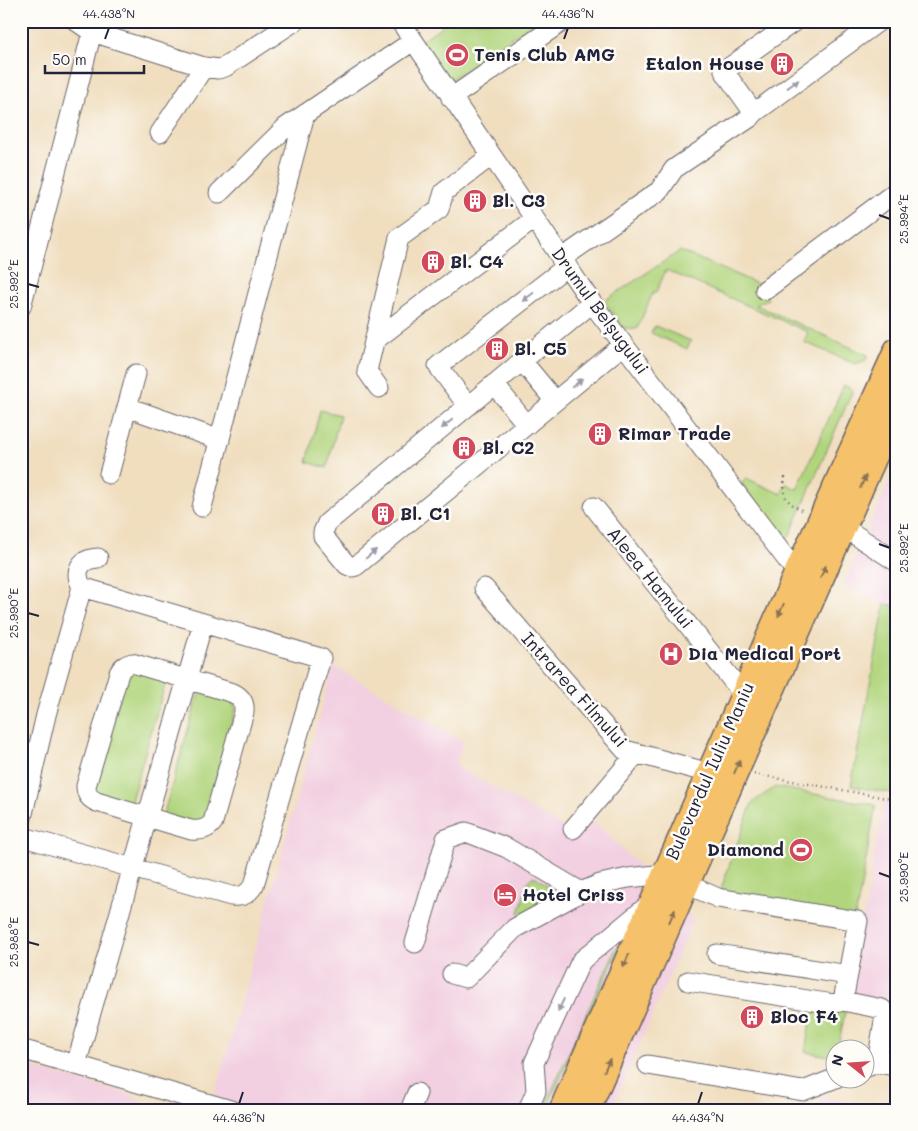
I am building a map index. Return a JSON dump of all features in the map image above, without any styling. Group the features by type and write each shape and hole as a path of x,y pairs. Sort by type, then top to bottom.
{"main road":[{"name":"Bulevardul Iuliu Maniu","path":"562,1110 653,901 675,879 736,771 829,521 897,350"},
{"name":"Bulevardul Iuliu Maniu","path":"591,1108 675,879 709,773 797,573 897,405"}],"street":[{"path":"76,21 92,32 204,67 218,69 225,67 295,21"},
{"name":"Drumul Belșugului","path":"400,21 592,303 797,573"},
{"path":"451,98 563,21"},
{"path":"754,113 724,71 795,21"},
{"path":"468,406 438,366 564,263 659,191 674,169 751,117 879,21"},
{"path":"21,307 92,32"},
{"path":"219,193 286,128 413,41"},
{"path":"160,132 204,67"},
{"path":"202,507 306,114"},
{"path":"379,388 367,371 399,238 439,209 444,192 491,156"},
{"path":"765,290 897,191"},
{"path":"374,341 534,219"},
{"path":"592,303 326,524 323,536 346,565 356,566 623,345"},
{"path":"522,361 555,401"},
{"path":"109,474 136,374"},
{"path":"494,384 527,424"},
{"path":"127,407 220,440"},
{"name":"Aleea Hamului","path":"594,507 744,695"},
{"path":"829,521 897,562"},
{"path":"21,831 27,838 132,868 231,896 245,895 254,885 320,658 82,587 78,575 80,567 90,558 98,558"},
{"path":"21,822 46,715 82,587"},
{"name":"Intrarea Filmului","path":"484,588 625,750 709,773"},
{"path":"76,1065 203,623"},
{"path":"132,663 233,693 242,700 245,708 213,822 206,828 196,831 147,817 91,799 86,786 119,673 122,668 132,663"},
{"path":"573,829 637,753"},
{"path":"415,943 446,839 466,832 506,848 581,892"},
{"path":"452,974 466,978 515,928 581,892 600,884 619,880 675,879 718,898 858,920 843,1001"},
{"path":"528,1110 536,1091 534,1063 581,961 653,901"},
{"path":"717,954 848,975"},
{"path":"688,981 833,1004 843,1001 882,1009 885,1012 884,1026 876,1050"},
{"path":"21,1049 231,1110"},
{"path":"648,1065 803,1091 826,1082"},
{"path":"876,1065 897,1066"}],"path":[{"path":"785,477 784,491 789,502 829,521"},
{"path":"736,771 897,800"}],"shaded area":[{"path":"897,464 897,606 885,604 843,585"},
{"path":"333,666 463,741 456,766 567,829 582,810 694,919 613,1106 631,1110 211,1110"},
{"path":"884,802 897,804 897,1002 849,994"},
{"path":"21,1065 130,1094 154,1110 21,1110"},
{"path":"821,1097 874,1106 892,1110 819,1110"}],"green space":[{"name":"Tenis Club AMG","path":"443,21 536,21 446,83 419,42 442,26 441,23"},
{"path":"680,251 758,284 768,299 756,305 868,355 866,360 855,364 804,342 808,332 666,270 656,293 653,293 637,329 624,328 604,301"},
{"path":"655,326 691,341 687,349 651,333"},
{"path":"844,385 853,390 789,537 784,537 779,534 741,483 746,478 781,494 786,484 797,489"},
{"path":"320,410 340,415 327,468 307,462"},
{"path":"885,604 897,606 897,794 851,786"},
{"path":"132,671 167,678 129,807 94,791 125,676"},
{"path":"200,688 227,696 236,708 205,819 198,823 163,816"},
{"name":"Diamond","path":"775,787 876,805 855,919 719,894 752,803"},
{"path":"532,877 536,877 553,889 555,892 554,896 524,914 519,913 528,881"},
{"path":"617,946 619,948 546,1110 543,1110"},
{"path":"813,1006 845,1012 840,1038 826,1038 826,1056 805,1052"}],"place":[{"name":"Tenis Club AMG","path":"457,55"},
{"name":"Etalon House","path":"782,64"},
{"name":"Bl. C3","path":"475,201"},
{"name":"Bl. C4","path":"433,262"},
{"name":"Bl. C5","path":"497,349"},
{"name":"Rimar Trade","path":"600,434"},
{"name":"Bl. C2","path":"464,448"},
{"name":"Bl. C1","path":"383,514"},
{"name":"Dia Medical Port","path":"671,654"},
{"name":"Diamond","path":"801,850"},
{"name":"Hotel Criss","path":"505,895"},
{"name":"Bloc F4","path":"752,1017"}]}
